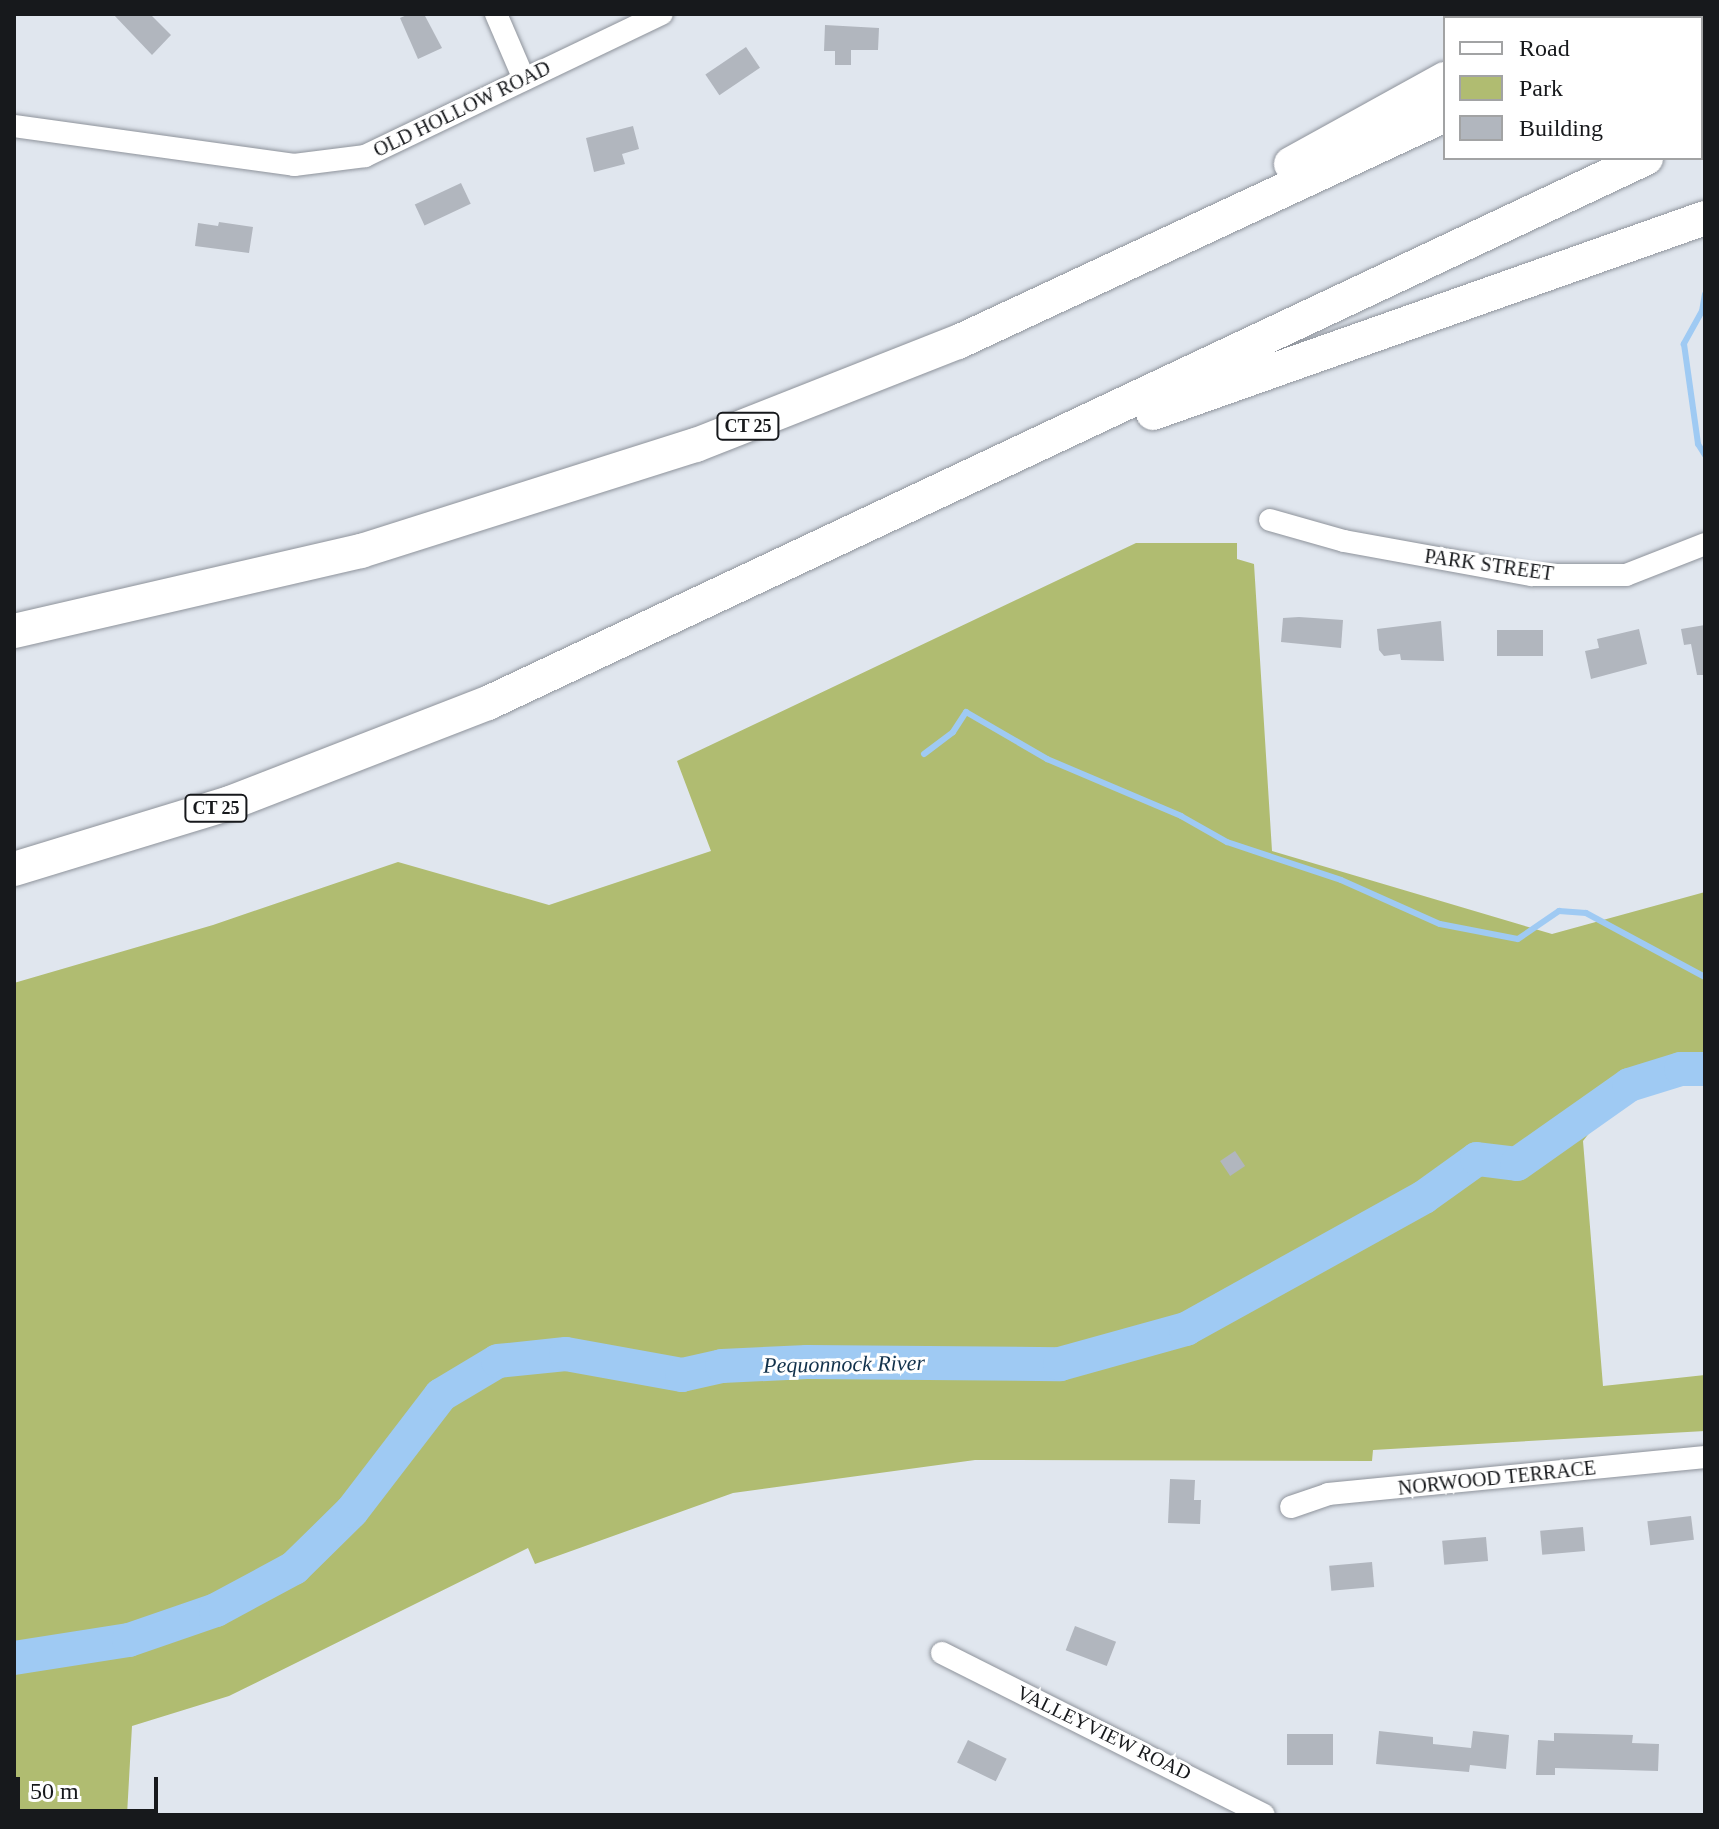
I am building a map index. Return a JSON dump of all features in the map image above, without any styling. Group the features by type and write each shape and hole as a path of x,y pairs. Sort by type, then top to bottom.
{"highway":[{"path":"1022,313 1443,80"},
{"name":"CT 25","path":"14,631 281,572 499,511 766,419 1022,313 1443,116"},
{"name":"CT 25","path":"14,869 163,825 358,757 500,698 1642,160"},
{"path":"862,528 1248,377 1705,218"}],"street":[{"path":"496,14 524,79"},
{"name":"OLD HOLLOW ROAD","path":"14,126 294,165 365,156 662,14"},
{"name":"PARK STREET","path":"1270,520 1344,541 1532,575 1626,575 1703,547"},
{"name":"NORWOOD TERRACE","path":"1291,1507 1328,1494 1705,1457"},
{"name":"VALLEYVIEW ROAD","path":"942,1653 1264,1815"}],"green space":[{"path":"1136,543 1237,543 1237,559 1254,564 1272,851 1552,934 1705,892 1705,1074 1612,1104 1583,1141 1603,1386 1705,1375 1705,1431 1373,1450 1372,1461 975,1460 733,1493 535,1564 528,1548 229,1696 132,1726 127,1815 14,1815 14,983 213,925 398,862 549,905 711,851 677,761"}],"building":[{"path":"113,14 150,14 171,35 152,55"},
{"path":"409,14 424,14 442,48 418,59 400,18"},
{"path":"825,25 879,28 878,50 851,50 851,65 835,65 835,51 824,51"},
{"path":"746,47 760,68 719,95 705,74"},
{"path":"633,126 639,149 622,154 625,164 594,172 586,138"},
{"path":"461,183 471,204 424,225 415,205"},
{"path":"219,222 253,227 249,253 195,246 198,223 218,226"},
{"path":"1283,618 1343,620 1341,648 1281,642"},
{"path":"1441,621 1444,661 1401,660 1400,654 1384,656 1379,650 1377,629"},
{"path":"1705,625 1705,675 1697,675 1691,644 1684,645 1681,629"},
{"path":"1639,629 1647,664 1591,679 1585,651 1599,648 1597,639"},
{"path":"1497,630 1543,630 1543,656 1497,656"},
{"path":"1235,1151 1245,1166 1230,1176 1220,1161"},
{"path":"1170,1479 1195,1480 1194,1500 1201,1500 1200,1524 1168,1523"},
{"path":"1691,1516 1694,1540 1650,1545 1647,1521"},
{"path":"1583,1527 1585,1551 1542,1555 1540,1531"},
{"path":"1486,1537 1488,1561 1444,1565 1442,1541"},
{"path":"1372,1562 1374,1587 1331,1591 1329,1566"},
{"path":"1075,1626 1116,1642 1107,1666 1066,1650"},
{"path":"1379,1731 1433,1737 1433,1744 1471,1748 1473,1731 1509,1735 1506,1769 1470,1765 1469,1772 1376,1764"},
{"path":"1554,1733 1633,1735 1632,1743 1659,1744 1658,1771 1555,1768 1555,1775 1536,1775 1538,1740 1554,1741"},
{"path":"1287,1734 1333,1734 1333,1765 1287,1765"},
{"path":"968,1740 1007,1759 996,1781 957,1762"}],"waterway":[{"path":"1705,294 1702,311 1684,344 1698,444 1705,455"},
{"path":"924,754 953,732 966,712 1047,759 1181,816 1227,842 1341,880 1440,924 1518,939 1559,911 1586,913 1705,977"},
{"name":"Pequonnock River","path":"14,1658 129,1640 216,1610 294,1568 352,1511 441,1395 498,1361 566,1354 682,1375 722,1366 807,1362 1060,1364 1186,1329 1424,1197 1477,1159 1517,1164 1629,1085 1681,1069 1705,1069"}]}
